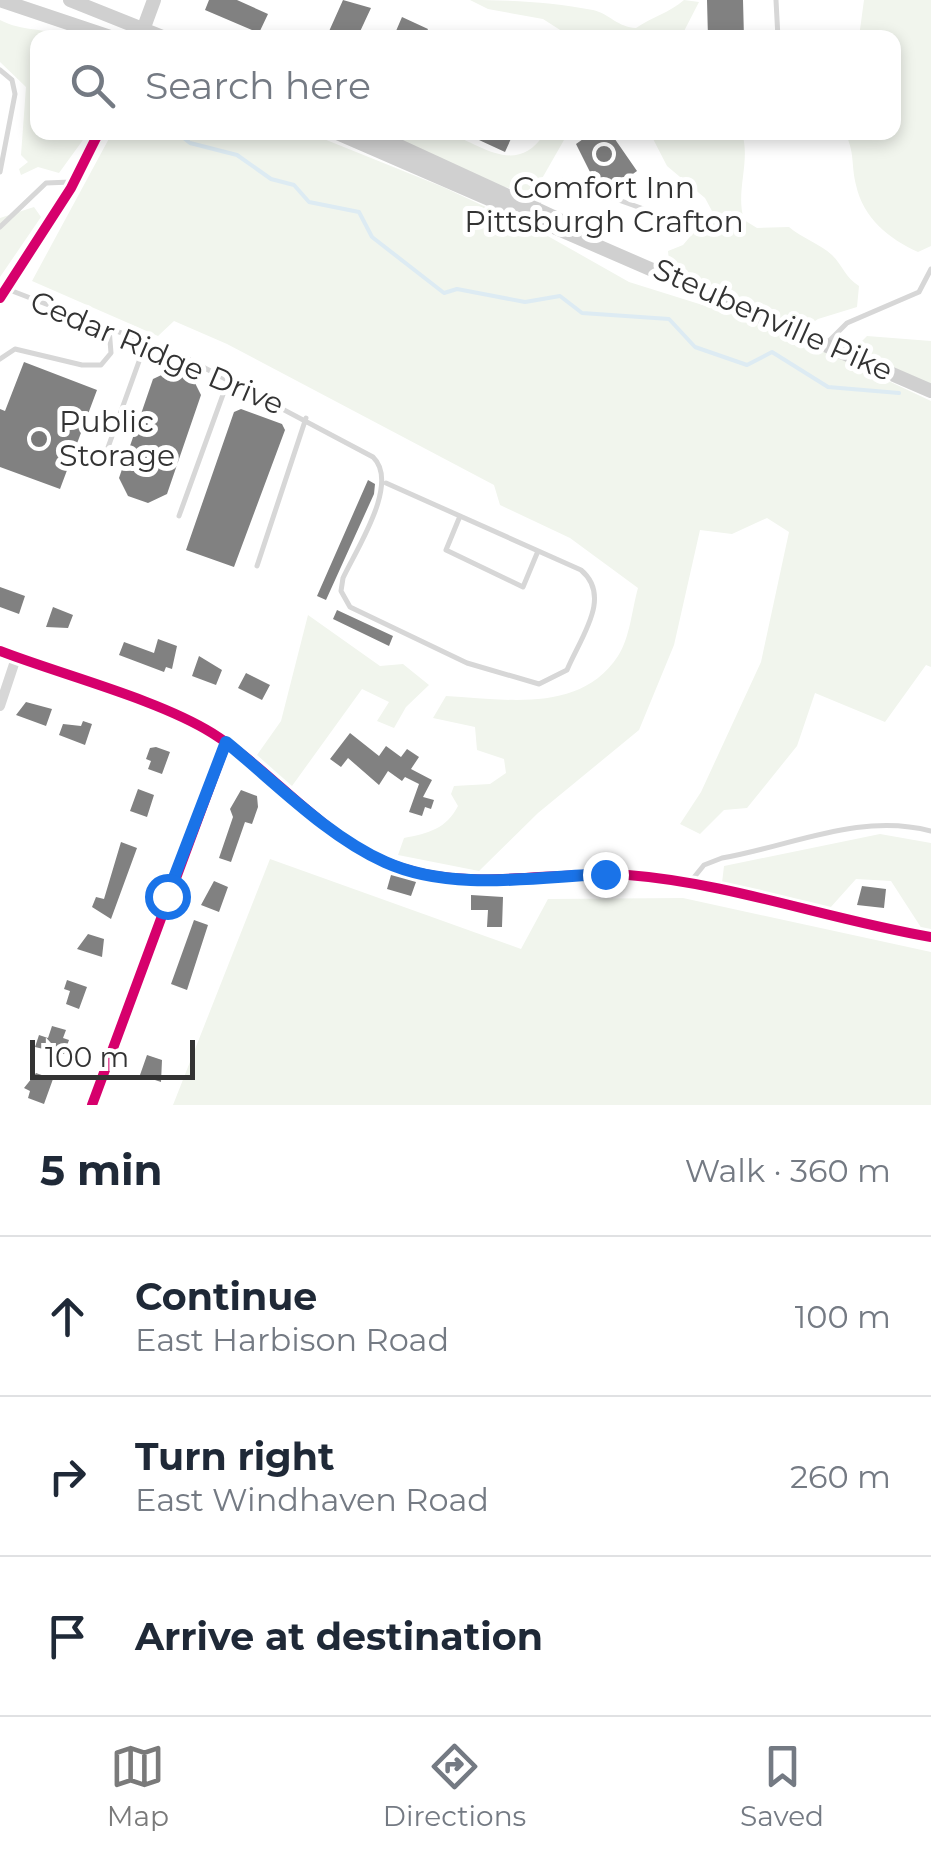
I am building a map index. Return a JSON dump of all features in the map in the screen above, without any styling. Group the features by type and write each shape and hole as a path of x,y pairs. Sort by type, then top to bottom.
{"main road":[{"path":"0,0 90,30"},
{"path":"70,0 135,30"},
{"path":"143,30 154,0"},
{"name":"Steubenville Pike","path":"354,140 615,250 931,391"},
{"name":"Steubenville Pike","path":"387,140 615,250"}],"street":[{"path":"3,294 74,182 95,140"},
{"path":"0,651 197,725 226,742 354,843 406,870 482,880 605,874 689,884 842,922 931,937"},
{"path":"0,706 16,658"},
{"path":"92,1105 226,742"}],"lane":[{"path":"776,0 778,30"},
{"path":"0,70 12,80 15,94 0,172"},
{"path":"534,208 550,186 563,180 666,217"},
{"path":"0,227 46,183 74,182"},
{"path":"827,343 847,323 918,292 931,269"},
{"name":"Cedar Ridge Drive","path":"3,294 109,328 229,378 374,457 382,466 386,484"},
{"path":"0,360 15,349 82,365 101,365 111,353 109,328"},
{"path":"102,464 146,342"},
{"path":"179,516 229,378"},
{"path":"257,566 306,418"},
{"path":"386,484 460,516 581,570 594,581 598,598 567,670 539,684 468,663 350,607 343,600 343,578 386,484"},
{"path":"460,516 446,550 523,587 538,551"},
{"path":"689,884 704,865 722,858 870,823 900,822 931,831"}],"shaded area":[{"path":"470,0 578,7 636,28 684,0 699,2 685,30 560,30 543,19 488,9"},
{"path":"864,0 931,0 931,246 918,252 879,226 859,197 848,140 901,140 901,30 860,30"},
{"path":"0,20 38,30 30,30 30,140 83,140 59,173 38,167 21,175 19,169 28,162 21,155 26,87 0,62"},
{"path":"108,140 326,140 443,187 546,235 629,282 776,328 931,401 931,667 926,665 885,722 815,693 797,746 747,808 724,810 700,834 680,824 701,792 761,662 789,532 767,518 732,534 700,530 674,645 639,730 538,813 479,871 398,855 404,838 436,829 453,814 458,806 451,794 454,786 490,784 506,773 504,759 477,750 475,727 433,718 446,696 540,699 583,687 602,674 622,649 638,588 570,538 500,505 494,485 227,344 174,321 158,336 32,281"},
{"path":"392,140 464,140 510,155 522,153 539,140 564,140 536,189 502,186"},
{"path":"654,140 743,140 744,220 757,228 789,227 827,251 859,286 857,307 818,319 802,330 670,273 668,251 683,245 712,211 705,198 667,166"},
{"path":"34,207 41,217 0,277 0,218"},
{"path":"867,336 931,341 931,389 852,351"},
{"path":"308,615 380,666 403,664 429,685 406,707 394,728 377,721 389,702 362,689 292,786 257,755 281,721"},
{"path":"880,834 931,843 931,931 922,929 891,881 856,879 830,908 722,883 724,866"},
{"path":"270,859 521,949 548,899 683,898 931,952 931,1105 173,1105"}],"building":[{"path":"209,0 237,0 268,14 260,30 252,30 205,10"},
{"path":"343,0 371,8 361,30 330,30"},
{"path":"707,0 743,0 744,30 708,30"},
{"path":"402,17 428,29 428,30 396,30"},
{"path":"479,140 510,140 505,152"},
{"name":"Comfort Inn Pittsburgh Crafton","path":"582,140 616,140 637,171 610,190 595,171 591,174 576,144"},
{"name":"Public Storage","path":"24,362 97,390 60,489 0,467 0,409 5,411"},
{"path":"172,370 192,377 201,395 167,494 148,503 128,496 119,478 153,379"},
{"path":"241,409 282,424 285,430 234,567 186,550 234,412"},
{"path":"368,480 375,484 374,494 326,600 317,596"},
{"path":"0,587 25,596 19,614 0,607"},
{"path":"53,607 73,615 68,628 46,627"},
{"path":"337,610 393,636 389,646 333,619"},
{"path":"158,639 177,646 172,669 166,667 164,672 119,655 124,642 154,653"},
{"path":"199,656 222,670 216,685 192,676"},
{"path":"246,673 270,685 262,700 238,688"},
{"path":"26,702 52,709 46,726 16,715"},
{"path":"83,721 92,724 85,745 59,735 63,724 81,726"},
{"path":"350,733 379,756 386,746 401,757 407,749 419,757 411,769 432,780 423,797 434,800 431,809 425,807 422,816 409,812 419,784 405,777 402,781 388,771 379,785 348,758 341,767 330,759"},
{"path":"150,748 170,752 162,774 148,769"},
{"path":"138,789 154,795 147,817 130,811"},
{"path":"241,790 257,796 258,807 252,824 245,822 231,862 219,858 233,817 230,809"},
{"path":"121,842 137,848 111,919 92,907 96,897 104,899"},
{"path":"391,875 416,882 411,896 387,889"},
{"path":"214,881 228,887 219,912 201,905"},
{"path":"862,886 886,889 884,908 857,905"},
{"path":"471,895 503,897 502,927 487,927 488,910 471,910"},
{"path":"194,920 208,925 187,990 171,984"},
{"path":"88,934 104,939 102,957 77,949"},
{"path":"67,980 87,987 79,1009 66,1004 70,991 64,989"},
{"path":"52,1026 66,1030 63,1038 69,1040 64,1054 35,1047 39,1035 48,1038"},
{"path":"147,1055 162,1060 161,1082 140,1075"},
{"path":"36,1073 53,1079 44,1104 28,1098 30,1091 24,1088"}],"waterway":[{"path":"186,140 237,155 271,179 294,185 309,202 359,212 372,237 444,293 457,289 525,302 560,296 582,313 669,319 695,347 747,365 772,352 828,387 899,393"}],"cycle path":[{"path":"0,298 71,188 95,140"},
{"path":"0,651 137,698 190,721 236,749 350,843 402,868 458,879 600,874 666,879 931,937"},
{"path":"92,1105 226,743"}],"place":[{"name":"Comfort Inn Pittsburgh Crafton","path":"604,154"},
{"name":"Public Storage","path":"39,439"}],"route":[{"path":"167,896 226,742 354,843 384,862 406,870 482,880 605,874"}]}
